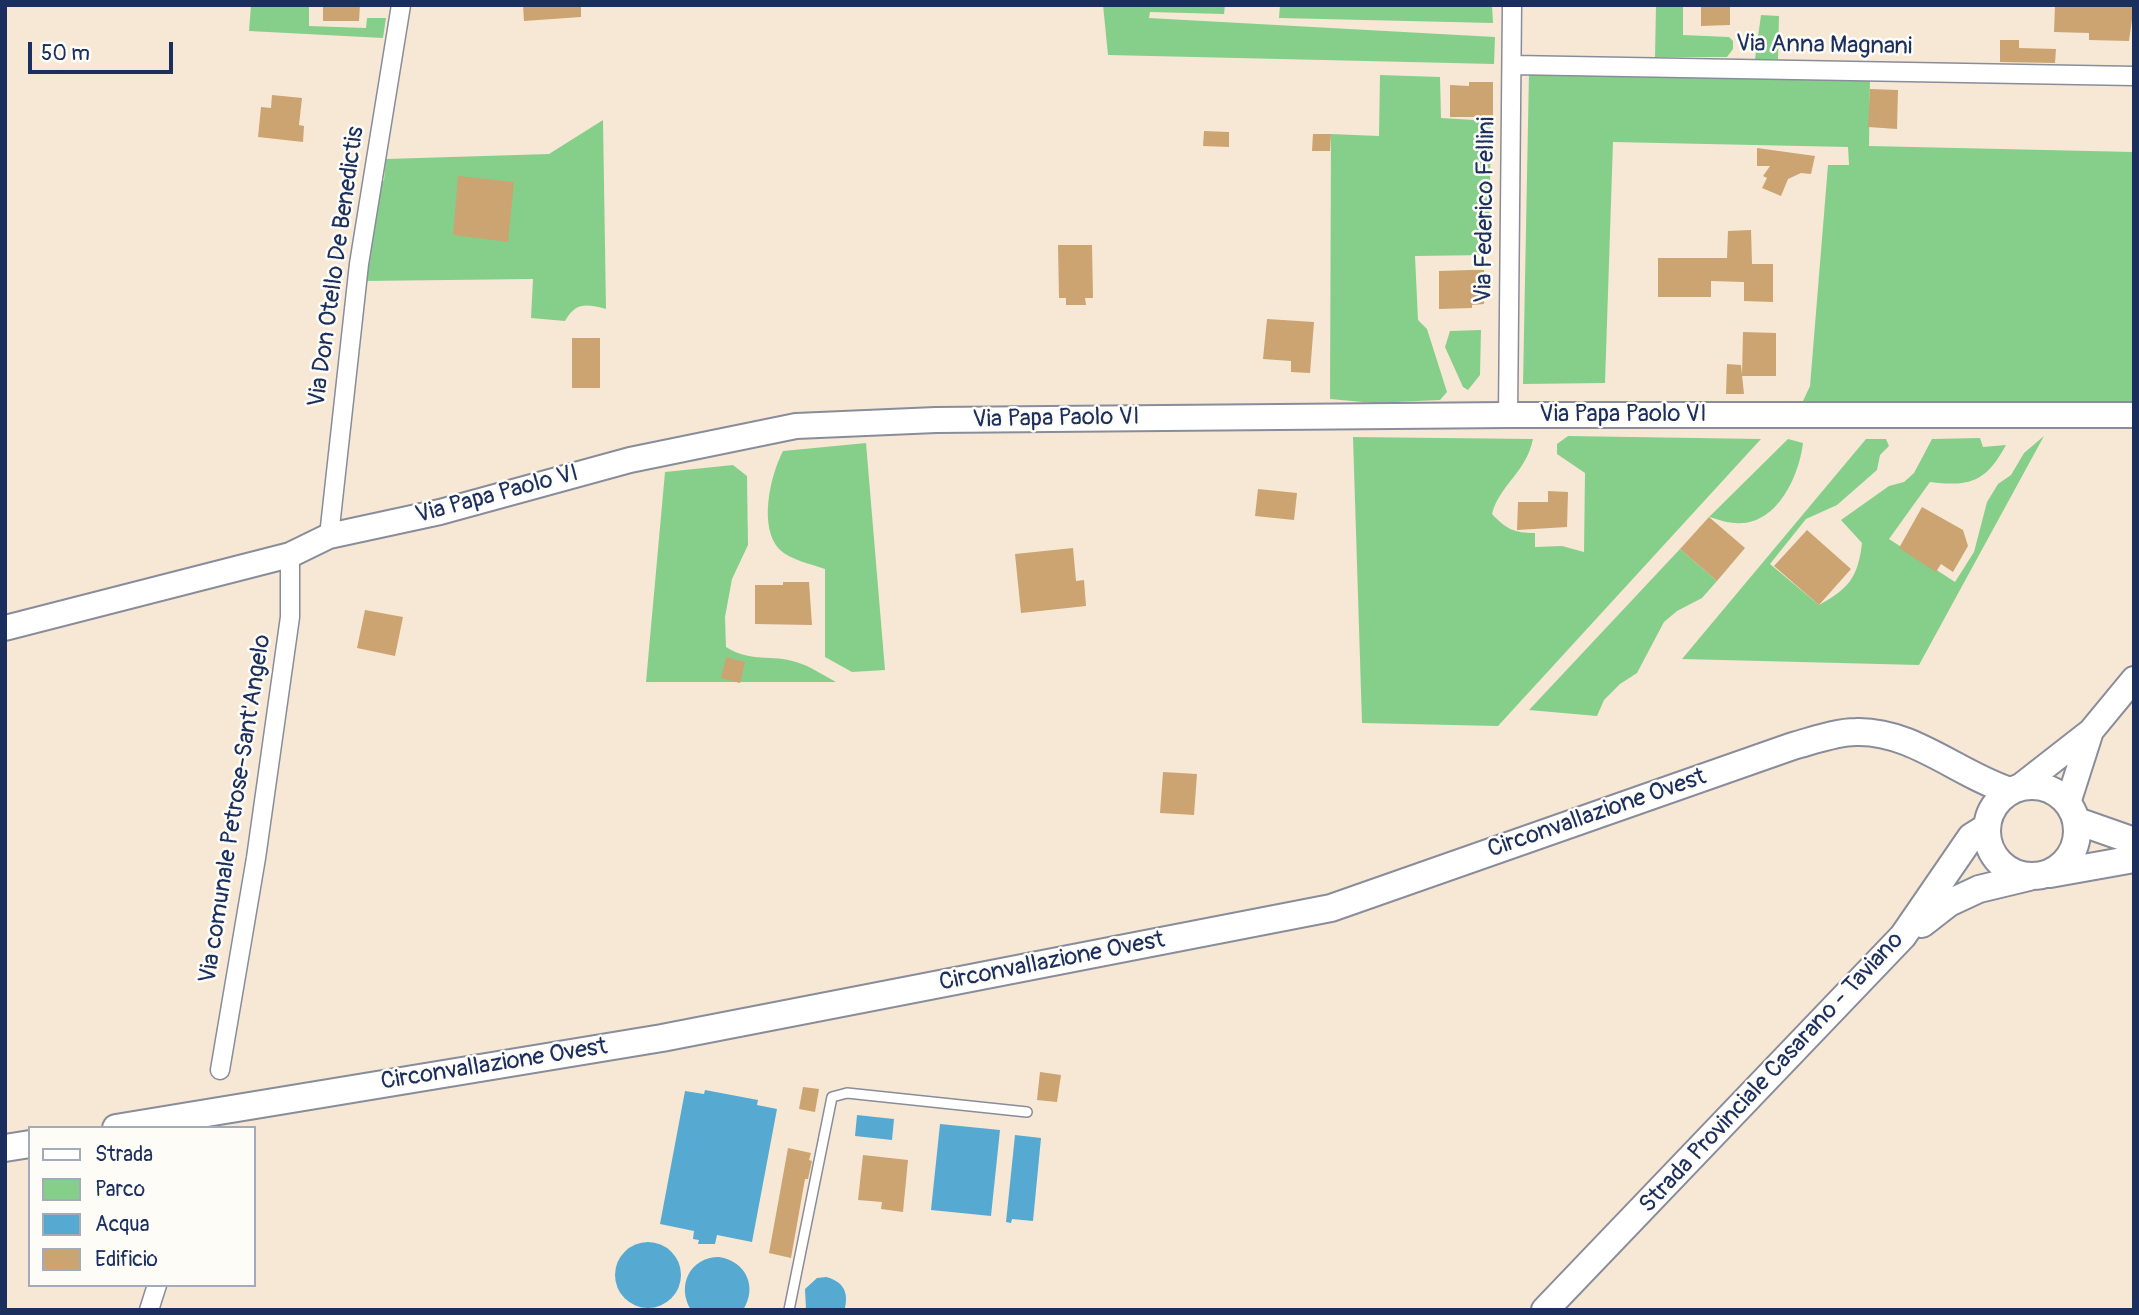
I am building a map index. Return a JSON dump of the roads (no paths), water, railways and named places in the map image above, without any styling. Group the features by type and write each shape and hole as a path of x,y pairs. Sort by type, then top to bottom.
{"main road":[{"name":"Circonvallazione Ovest","path":"128,1126 662,1038 1331,908 1793,746 1855,732 1897,737 1959,770 2014,789"},
{"path":"1959,770 1980,794 1988,820 1988,842 1998,861 2015,874 2039,876 2069,859 2078,834 2072,812"},
{"path":"1988,820 2014,789 2036,786 2054,791 2072,812 2134,841"},
{"name":"Strada Provinciale Casarano - Taviano","path":"1545,1310 1903,936 1971,837 1988,820"},
{"path":"1903,936 1949,903 1979,889 2134,859"},
{"path":"5,1148 28,1144"}],"street":[{"name":"Via Don Otello De Benedictis","path":"328,536 359,264 401,5"},
{"name":"Via Federico Fellini","path":"1508,415 1512,5"},
{"name":"Via Anna Magnani","path":"1513,65 2134,76"},
{"name":"Via Papa Paolo VI","path":"5,628 290,555 328,536 440,512 630,460 796,426 936,420 1508,415 2134,415"},
{"name":"Via comunale Petrose-Sant'Angelo","path":"220,1070 256,858 290,617 290,555"},
{"path":"2014,789 2091,731 2134,679"},
{"path":"2072,812 2091,731"},
{"path":"149,1310 156,1287"}],"lane":[{"path":"789,1310 832,1097 846,1093 1027,1112"}],"water":[{"path":"705,1090 758,1100 757,1105 777,1109 752,1242 717,1235 715,1244 698,1244 699,1240 693,1239 694,1231 660,1224 685,1091 704,1094"},
{"path":"857,1115 894,1119 892,1140 855,1136"},
{"path":"940,1124 1000,1130 991,1216 931,1210"},
{"path":"1015,1135 1041,1138 1033,1221 1012,1219 1011,1223 1006,1222"},
{"path":"648,1242 671,1252 681,1275 671,1298 648,1308 625,1298 615,1275 625,1252"},
{"path":"719,1257 736,1264 747,1276 749,1293 743,1310 691,1310 685,1292 688,1274 700,1262"},
{"path":"826,1277 843,1288 845,1308 806,1310 805,1289 817,1278"}]}
